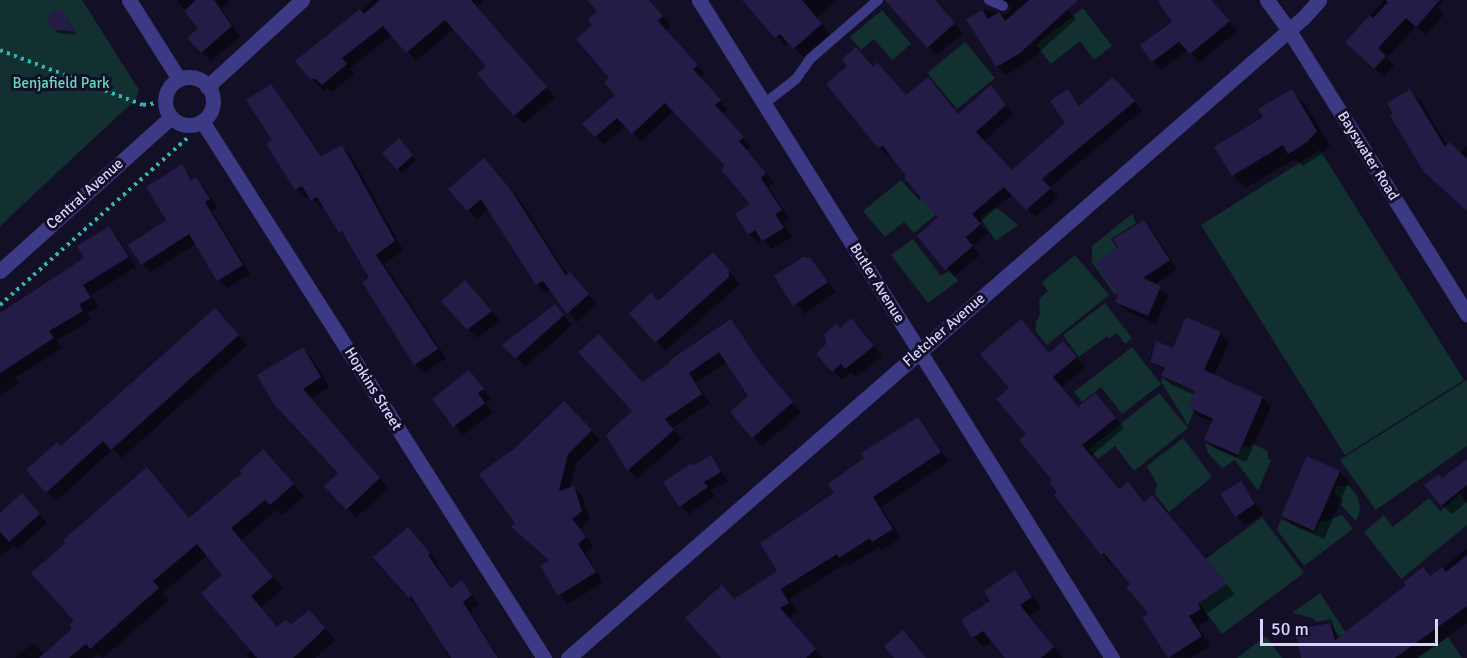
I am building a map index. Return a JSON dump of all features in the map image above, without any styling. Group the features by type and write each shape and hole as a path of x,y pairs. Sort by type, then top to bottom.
{"street":[{"path":"129,0 179,79"},
{"path":"207,87 302,0"},
{"name":"Butler Avenue","path":"699,0 1112,658"},
{"name":"Bayswater Road","path":"1267,0 1288,29 1467,314"},
{"name":"Fletcher Avenue","path":"568,658 1319,0"},
{"path":"195,78 207,87 212,105 203,122 189,125 171,117 165,102 169,88 179,79 195,78"},
{"name":"Central Avenue","path":"0,271 171,117"},
{"name":"Hopkins Street","path":"203,122 544,658"}],"lane":[{"path":"764,104 796,79 810,59 878,0"},
{"path":"989,0 1003,6"}],"path":[{"path":"0,50 143,105 165,102"},
{"path":"0,305 203,122"}],"green space":[{"name":"Benjafield Park","path":"0,0 82,0 139,90 136,99 0,226"},
{"path":"1083,8 1112,46 1094,60 1080,41 1051,64 1036,45"},
{"path":"882,10 911,44 892,60 874,39 861,50 850,37"},
{"path":"965,42 995,78 957,109 927,73"},
{"path":"1320,150 1464,380 1345,455 1201,225"},
{"path":"972,156 986,172 914,233 904,222 885,237 863,211 901,180 919,200"},
{"path":"996,207 1018,225 996,241 980,218"},
{"path":"1132,214 1136,223 1111,239 1127,264 1115,295 1092,262 1092,246"},
{"path":"913,239 941,276 950,270 958,281 928,303 891,255"},
{"path":"1075,255 1109,295 1047,345 1036,332 1036,322 1040,315 1039,299 1048,291 1042,282"},
{"path":"1105,303 1132,338 1125,344 1117,333 1109,339 1107,336 1079,357 1063,335"},
{"path":"1132,347 1161,384 1122,414 1101,387 1082,402 1074,392"},
{"path":"1162,378 1196,392 1206,383 1188,425 1161,382"},
{"path":"1467,380 1467,446 1376,510 1340,460"},
{"path":"1159,393 1188,428 1134,471 1115,446 1098,459 1089,449"},
{"path":"1183,438 1212,477 1169,512 1155,494 1157,484 1147,466"},
{"path":"1205,443 1237,457 1243,446 1249,448 1251,443 1268,451 1268,459 1271,460 1258,491 1235,460 1222,468 1208,453"},
{"path":"1337,486 1349,486 1358,497 1360,510 1356,521 1341,505 1343,499 1334,494"},
{"path":"1460,494 1467,503 1467,525 1401,579 1364,532 1384,515 1393,527 1429,498 1440,511"},
{"path":"1342,515 1353,529 1304,566 1277,530 1281,519 1315,533 1320,521"},
{"path":"1262,517 1304,573 1222,634 1180,578"},
{"path":"1320,593 1346,633 1337,637 1331,619 1317,622 1313,618 1292,613"},
{"path":"1266,636 1282,658 1237,658"},
{"path":"1448,637 1462,658 1416,658"}],"building":[{"path":"196,0 214,0 232,26 201,53 187,38 198,28 184,11"},
{"path":"380,0 471,0 547,87 514,116 477,74 486,66 445,20 406,53 383,26 342,58 347,64 322,85 316,79 310,79 295,61 360,9 364,14"},
{"path":"587,0 649,0 663,16 658,21 698,65 693,69 721,100 715,105 744,137 739,141 766,173 761,178 782,210 775,214 784,228 762,241 755,230 748,235 735,214 750,204 721,170 725,166 665,103 632,134 617,118 595,137 582,124 615,95 604,82 609,78 576,39 592,25 588,20 597,11"},
{"path":"742,0 802,0 822,24 793,49 780,34 775,38"},
{"path":"885,0 935,0 955,23 927,48"},
{"path":"1029,0 1078,0 1019,54 996,67 966,19 982,10 988,19 999,12 1005,21"},
{"path":"1157,0 1211,0 1230,21 1190,54 1179,42 1152,62 1140,45 1172,22"},
{"path":"1386,0 1440,0 1416,27 1406,18 1378,48 1386,56 1374,69 1345,42 1370,15 1373,18 1388,2"},
{"path":"53,11 63,12 75,32 52,29 47,20"},
{"path":"856,47 873,67 877,62 906,95 928,77 958,114 991,85 1006,105 976,132 1012,170 1065,123 1050,101 1068,89 1079,106 1113,77 1135,101 1042,179 1051,188 1026,210 1004,187 972,214 981,224 966,237 973,246 945,270 917,236 938,217 904,178 906,176 883,146 878,148 826,84 847,66 842,59"},
{"path":"271,84 321,156 342,145 395,241 376,255 438,349 414,365 362,282 369,278 342,231 339,233 317,197 311,200 302,186 295,190 266,144 272,140 246,100"},
{"path":"1292,89 1317,131 1307,142 1288,154 1283,145 1232,176 1214,147 1263,117 1258,109"},
{"path":"1410,89 1445,147 1449,142 1467,159 1467,211 1424,172 1390,116 1393,114 1387,103"},
{"path":"399,138 413,155 397,170 382,153"},
{"path":"484,158 511,190 566,276 570,272 589,294 567,314 543,281 536,285 481,199 467,211 448,189"},
{"path":"182,164 191,180 196,177 210,199 205,202 243,265 217,281 189,234 141,265 128,245 166,220 146,187"},
{"path":"1144,220 1170,260 1143,278 1161,286 1148,316 1115,302 1118,295 1096,264 1118,247 1113,239"},
{"path":"109,226 129,257 83,285 91,298 79,304 83,311 49,331 54,338 0,373 0,313 84,258 77,246"},
{"path":"713,252 729,270 729,277 655,343 629,313 651,293 658,301"},
{"path":"803,257 810,257 828,282 793,306 774,276"},
{"path":"465,280 492,311 467,330 441,301"},
{"path":"555,304 564,315 515,359 502,345"},
{"path":"215,308 239,335 111,450 103,441 46,493 26,470 57,442 61,446"},
{"path":"1186,317 1221,332 1204,370 1263,397 1238,455 1204,440 1213,419 1188,407 1195,391 1161,376 1165,368 1150,362 1156,341 1173,348"},
{"path":"851,318 874,346 845,369 841,364 832,372 816,354 826,344 824,334 837,324 840,328"},
{"path":"731,319 762,365 793,402 752,438 730,412 748,396 719,352 689,373 702,394 665,419 674,430 627,471 606,435 632,411 578,352 599,334 642,382"},
{"path":"1021,319 1049,353 1063,341 1077,357 1053,377 1078,407 1095,393 1116,418 1082,445 1119,489 1128,482 1144,502 1152,495 1227,584 1198,604 1201,609 1189,616 1202,636 1168,658 1142,618 1148,613 1126,587 1130,584 1104,553 1101,555 1054,495 1057,492 1049,483 1052,480 1019,440 1026,434 996,399 1009,388 980,354"},
{"path":"303,347 321,377 303,389 380,478 346,510 324,486 338,473 273,403 257,375"},
{"path":"469,370 484,389 478,393 485,403 453,427 432,399"},
{"path":"564,401 592,430 568,454 559,491 574,486 582,511 572,519 586,537 578,544 596,572 558,596 540,566 549,560 511,527 515,523 479,474 515,448"},
{"path":"918,417 941,452 873,497 893,529 872,542 870,538 839,558 837,554 781,589 789,603 780,608 816,649 806,658 721,658 685,618 722,585 734,599 777,571 760,543 834,493 828,484 864,458 861,453"},
{"path":"263,449 294,484 270,505 265,500 231,528 273,577 251,596 277,627 286,619 291,625 309,610 325,628 310,643 293,658 257,658 201,593 222,575 197,544 153,581 159,588 90,649 86,644 69,658 39,658 72,629 69,625 74,621 31,573 65,543 63,540 147,467 189,518 242,473 239,471"},
{"path":"711,455 721,472 704,482 708,487 679,507 663,482 692,463 694,465"},
{"path":"1307,456 1340,471 1314,531 1281,516"},
{"path":"1467,459 1467,485 1441,506 1424,485 1439,474 1442,478"},
{"path":"1241,481 1255,504 1235,517 1220,494"},
{"path":"22,493 40,514 9,542 0,532 0,513"},
{"path":"408,527 430,553 428,555 451,588 462,580 472,595 463,602 498,658 451,658 411,596 409,598 373,557"},
{"path":"1467,555 1467,606 1395,658 1301,658 1295,630 1330,623 1335,640 1406,585 1403,582 1423,567 1430,576 1442,567 1446,572"},
{"path":"1015,570 1032,597 1020,605 1054,647 1041,658 1005,658 983,631 972,638 961,620 990,601 984,591"},
{"path":"903,630 926,658 894,658 884,646"}]}
